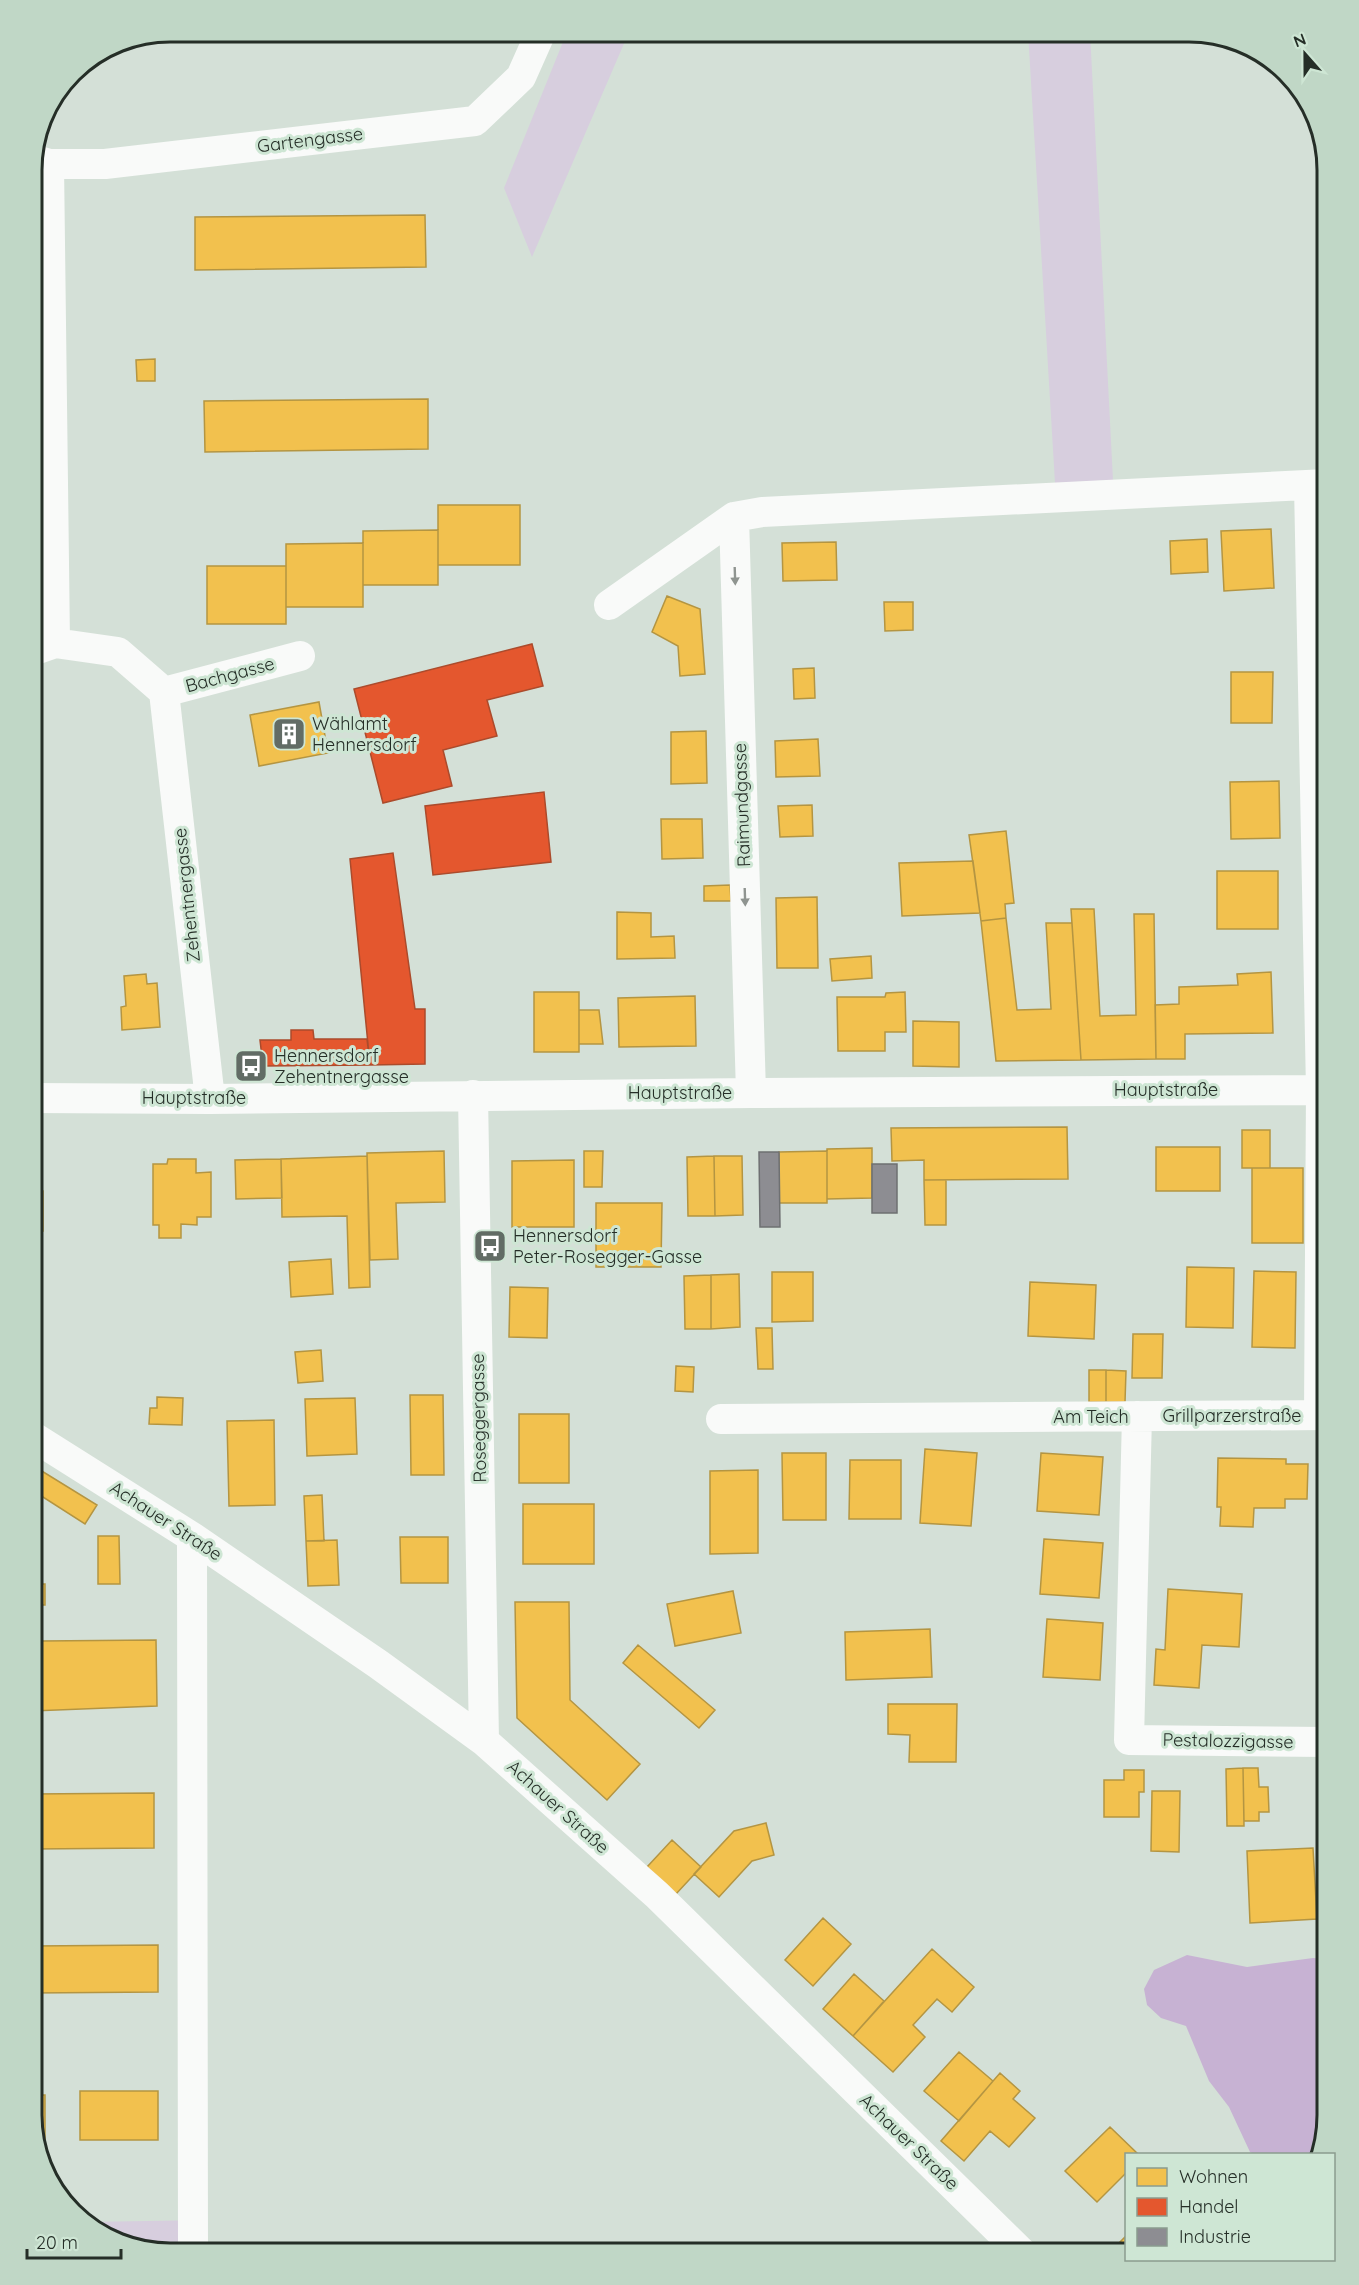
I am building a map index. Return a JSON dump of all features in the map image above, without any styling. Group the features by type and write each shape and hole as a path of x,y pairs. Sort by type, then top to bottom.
{"street":[{"name":"Gartengasse","path":"42,161 105,164 475,121 521,77 537,42"},
{"path":"42,404 43,647"},
{"path":"609,605 734,518 762,512 1317,485"},
{"name":"Raimundgasse","path":"734,518 751,1093"},
{"name":"Bachgasse","path":"43,647 118,652 164,692 300,656"},
{"name":"Zehentnergasse","path":"164,692 210,1099"},
{"name":"Hauptstraße","path":"42,1098 210,1099 473,1095 1317,1090"},
{"name":"Roseggergasse","path":"473,1095 484,1741"},
{"name":"Grillparzerstraße","path":"1137,1416 1317,1415"},
{"name":"Am Teich","path":"721,1419 1137,1416 1129,1740"},
{"name":"Achauer Straße","path":"42,1442 192,1537 378,1664 484,1741 657,1895 1012,2243"},
{"path":"192,1537 193,2243"},
{"name":"Pestalozzigasse","path":"1129,1740 1317,1742"}],"shaded area":[{"path":"563,42 625,42 532,257 504,188"},
{"path":"1029,42 1091,42 1113,480 1055,483"},
{"path":"1187,1955 1247,1967 1317,1958 1317,2116 1315,2140 1311,2153 1250,2152 1229,2107 1209,2081 1186,2026 1161,2018 1147,2005 1144,1989 1154,1970"},
{"path":"208,2220 208,2243 145,2241 113,2230 99,2222"}],"building: Wohnen":[{"path":"425,215 426,267 195,270 195,217"},
{"path":"155,359 155,381 137,381 136,360"},
{"path":"428,399 428,449 205,452 204,401"},
{"path":"438,505 520,505 520,565 438,565"},
{"path":"1271,529 1274,588 1224,591 1221,531"},
{"path":"438,530 438,585 363,585 363,531"},
{"path":"1207,539 1208,572 1171,574 1170,541"},
{"path":"836,542 837,580 783,581 782,543"},
{"path":"363,543 363,607 286,607 286,544"},
{"path":"207,566 286,566 286,624 207,624"},
{"path":"667,596 700,609 705,674 680,676 678,646 652,632"},
{"path":"884,602 913,602 913,630 885,631"},
{"path":"814,668 815,698 794,699 793,669"},
{"path":"1231,672 1273,672 1272,723 1231,723"},
{"name":"Wählamt Hennersdorf","path":"319,702 328,753 259,766 250,715"},
{"path":"706,731 707,783 671,784 671,732"},
{"path":"818,739 820,776 776,777 775,741"},
{"path":"1279,781 1280,838 1231,839 1230,782"},
{"path":"812,805 813,836 780,837 778,806"},
{"path":"661,819 702,819 703,858 662,859"},
{"path":"1006,831 1014,903 1005,904 1006,918 981,921 969,835"},
{"path":"973,861 980,913 902,916 899,863"},
{"path":"1217,871 1278,871 1278,929 1217,929"},
{"path":"730,885 731,901 704,901 704,886"},
{"path":"817,897 818,968 777,968 776,898"},
{"path":"1071,909 1094,909 1100,1016 1136,1015 1134,914 1154,914 1156,1059 1081,1060"},
{"path":"617,912 651,913 651,937 674,936 675,958 617,959"},
{"path":"1006,918 1017,1010 1051,1009 1046,923 1072,923 1081,1060 996,1061 981,921"},
{"path":"871,956 872,978 832,981 830,959"},
{"path":"1271,972 1273,1033 1185,1034 1185,1059 1156,1059 1155,1005 1179,1004 1179,987 1238,985 1237,974"},
{"path":"146,974 147,984 157,983 160,1027 122,1030 121,1007 126,1006 124,976"},
{"path":"534,992 579,992 579,1052 534,1052"},
{"path":"905,992 906,1032 885,1032 885,1051 838,1051 837,997 885,997 886,993"},
{"path":"695,996 696,1046 619,1047 618,998"},
{"path":"579,1010 599,1010 603,1044 579,1044"},
{"path":"913,1021 959,1022 959,1067 913,1066"},
{"path":"1067,1127 1068,1179 924,1180 924,1160 892,1161 891,1128"},
{"path":"1242,1130 1270,1130 1270,1168 1242,1168"},
{"path":"1156,1147 1220,1147 1220,1191 1156,1191"},
{"path":"872,1148 872,1198 827,1199 827,1149"},
{"path":"444,1151 445,1202 396,1203 398,1259 370,1260 367,1153"},
{"path":"584,1151 603,1151 602,1187 584,1187"},
{"path":"827,1151 827,1203 779,1203 779,1152"},
{"path":"367,1156 370,1287 349,1288 347,1216 282,1217 281,1159"},
{"path":"714,1156 715,1216 688,1216 687,1157"},
{"path":"714,1156 742,1156 743,1215 715,1216"},
{"path":"168,1159 196,1159 196,1173 211,1172 211,1217 197,1217 197,1225 181,1224 181,1238 159,1238 159,1225 153,1225 153,1164 167,1164"},
{"path":"281,1159 282,1198 236,1199 235,1160"},
{"path":"574,1160 574,1227 512,1227 512,1161"},
{"path":"1252,1168 1303,1168 1303,1243 1252,1243"},
{"path":"924,1180 946,1180 946,1225 925,1225"},
{"path":"42,1191 43,1191 43,1231"},
{"path":"596,1203 662,1203 661,1267 596,1267"},
{"path":"331,1259 333,1294 291,1297 289,1262"},
{"path":"1187,1267 1234,1268 1233,1328 1186,1327"},
{"path":"1254,1271 1296,1272 1295,1348 1252,1347"},
{"path":"772,1272 813,1272 813,1321 772,1322"},
{"path":"739,1274 740,1327 711,1329 711,1275"},
{"path":"711,1275 711,1329 685,1329 684,1276"},
{"path":"1030,1282 1096,1285 1094,1339 1028,1336"},
{"path":"510,1287 548,1288 547,1338 509,1337"},
{"path":"756,1328 772,1328 773,1369 758,1369"},
{"path":"1133,1334 1163,1334 1162,1378 1132,1378"},
{"path":"321,1350 323,1381 298,1383 295,1352"},
{"path":"676,1366 694,1367 693,1392 675,1391"},
{"path":"1089,1370 1106,1370 1106,1402 1089,1402"},
{"path":"1106,1370 1126,1371 1125,1402 1106,1402"},
{"path":"410,1395 443,1395 444,1475 411,1475"},
{"path":"157,1397 183,1398 182,1425 149,1424 150,1408 157,1408"},
{"path":"355,1398 357,1454 307,1456 305,1399"},
{"path":"519,1414 569,1414 569,1483 519,1483"},
{"path":"274,1420 275,1505 229,1506 227,1421"},
{"path":"925,1449 977,1453 971,1526 920,1523"},
{"path":"782,1453 826,1453 826,1520 783,1520"},
{"path":"1041,1453 1103,1457 1099,1515 1037,1511"},
{"path":"1218,1458 1286,1459 1286,1464 1308,1464 1307,1499 1285,1499 1285,1508 1254,1508 1253,1527 1220,1526 1221,1507 1217,1507"},
{"path":"850,1460 901,1460 901,1519 849,1519"},
{"path":"758,1470 758,1553 710,1554 710,1471"},
{"path":"42,1471 97,1505 85,1524 42,1496"},
{"path":"322,1495 324,1541 306,1541 304,1496"},
{"path":"523,1504 594,1504 594,1564 523,1564"},
{"path":"98,1536 119,1536 120,1584 98,1584"},
{"path":"400,1537 448,1537 448,1583 401,1583"},
{"path":"1044,1539 1103,1543 1099,1598 1040,1594"},
{"path":"337,1540 339,1585 308,1586 306,1541"},
{"path":"42,1584 45,1584 45,1605 42,1605"},
{"path":"1168,1589 1242,1594 1239,1647 1202,1645 1199,1688 1154,1685 1156,1649 1165,1650"},
{"path":"733,1591 741,1633 675,1646 667,1604"},
{"path":"515,1602 569,1602 570,1700 640,1764 607,1800 517,1718"},
{"path":"1047,1619 1103,1623 1100,1680 1043,1677"},
{"path":"930,1629 932,1677 846,1680 845,1632"},
{"path":"156,1640 157,1706 42,1711 42,1641"},
{"path":"638,1645 715,1710 699,1728 623,1663"},
{"path":"888,1704 957,1704 956,1762 909,1762 910,1735 888,1734"},
{"path":"1243,1768 1244,1826 1227,1826 1226,1769"},
{"path":"1243,1768 1258,1768 1259,1787 1268,1787 1269,1812 1259,1812 1259,1821 1244,1821"},
{"path":"1124,1770 1144,1770 1144,1792 1139,1792 1139,1817 1104,1817 1104,1780 1124,1780"},
{"path":"1152,1791 1180,1791 1179,1852 1151,1851"},
{"path":"154,1793 154,1848 42,1849 42,1794"},
{"path":"766,1823 774,1855 752,1861 719,1897 694,1874 734,1831"},
{"path":"672,1840 701,1867 676,1894 647,1867"},
{"path":"1313,1848 1317,1919 1250,1923 1247,1851"},
{"path":"823,1918 851,1944 813,1986 785,1960"},
{"path":"158,1945 158,1992 42,1993 42,1946"},
{"path":"932,1949 974,1987 952,2012 937,1999 913,2025 925,2037 893,2072 853,2036"},
{"path":"854,1974 884,2001 853,2036 823,2009"},
{"path":"959,2052 993,2081 959,2121 924,2091"},
{"path":"1000,2073 1020,2091 1013,2099 1035,2118 1009,2147 990,2131 964,2161 941,2141"},
{"path":"80,2091 158,2091 158,2140 80,2140"},
{"path":"42,2095 45,2095 45,2143 42,2124"},
{"path":"1110,2127 1137,2153 1125,2153 1125,2174 1097,2202 1065,2171"}],"building: Handel":[{"path":"532,644 543,686 487,700 497,736 443,750 452,786 383,803 354,689"},
{"path":"544,792 551,862 433,875 425,806"},
{"path":"393,853 415,1009 425,1009 425,1064 370,1065 350,859"},
{"path":"291,1030 313,1030 314,1039 367,1039 370,1065 263,1066 260,1040 291,1040"}],"building: Industrie":[{"path":"759,1152 779,1152 780,1227 760,1227"},
{"path":"872,1164 897,1164 897,1213 872,1213"}],"place":[{"name":"Wählamt Hennersdorf","path":"289,734"},
{"name":"Hennersdorf Zehentnergasse","path":"251,1066"},
{"name":"Hennersdorf Peter-Rosegger-Gasse","path":"490,1246"}]}
